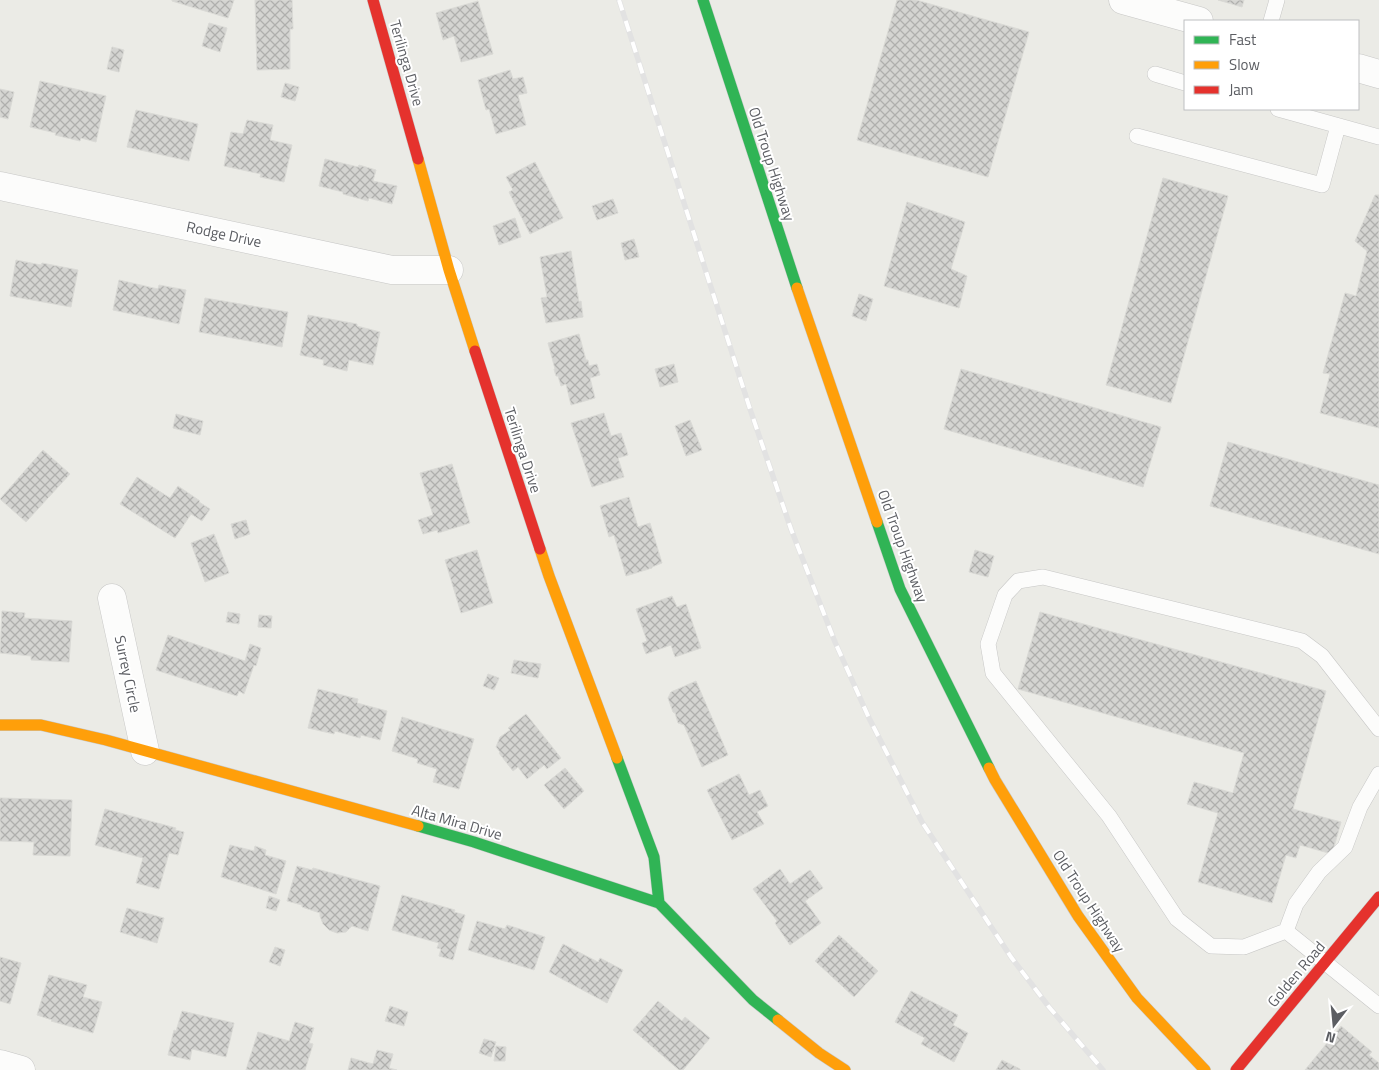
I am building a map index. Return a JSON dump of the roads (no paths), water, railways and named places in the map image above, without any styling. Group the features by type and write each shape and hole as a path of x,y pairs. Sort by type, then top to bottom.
{"street":[{"name":"Terilinga Drive","path":"373,0 449,270 549,576 654,857 659,903"},
{"name":"Old Troup Highway","path":"703,0 811,330 900,589 995,780 1078,916 1137,998 1205,1070"},
{"path":"1124,0 1195,20"},
{"path":"1359,68 1379,74"},
{"name":"Rodge Drive","path":"0,186 392,270 449,270"},
{"name":"Surrey Circle","path":"112,598 145,751"},
{"name":"Alta Mira Drive","path":"0,725 41,724 145,751 474,842 659,903 753,1000 819,1053 845,1070"},
{"name":"Golden Road","path":"1236,1070 1379,897"},
{"path":"0,1064 21,1070"}],"lane":[{"path":"1271,20 1277,0"},
{"path":"1155,74 1184,83"},
{"path":"1282,110 1379,137"},
{"path":"1137,136 1322,185 1338,126"},
{"path":"1379,729 1322,656 1302,641 1044,577 1018,580 1005,595 988,644 992,673 1109,816 1177,919 1211,946 1244,947 1286,931 1296,904 1319,872 1345,847 1360,807 1379,774"},
{"path":"1286,931 1379,1006"}],"railway":[{"path":"619,0 750,409 791,529 835,642 869,718 922,822 1011,957 1049,1007 1103,1070"}]}
